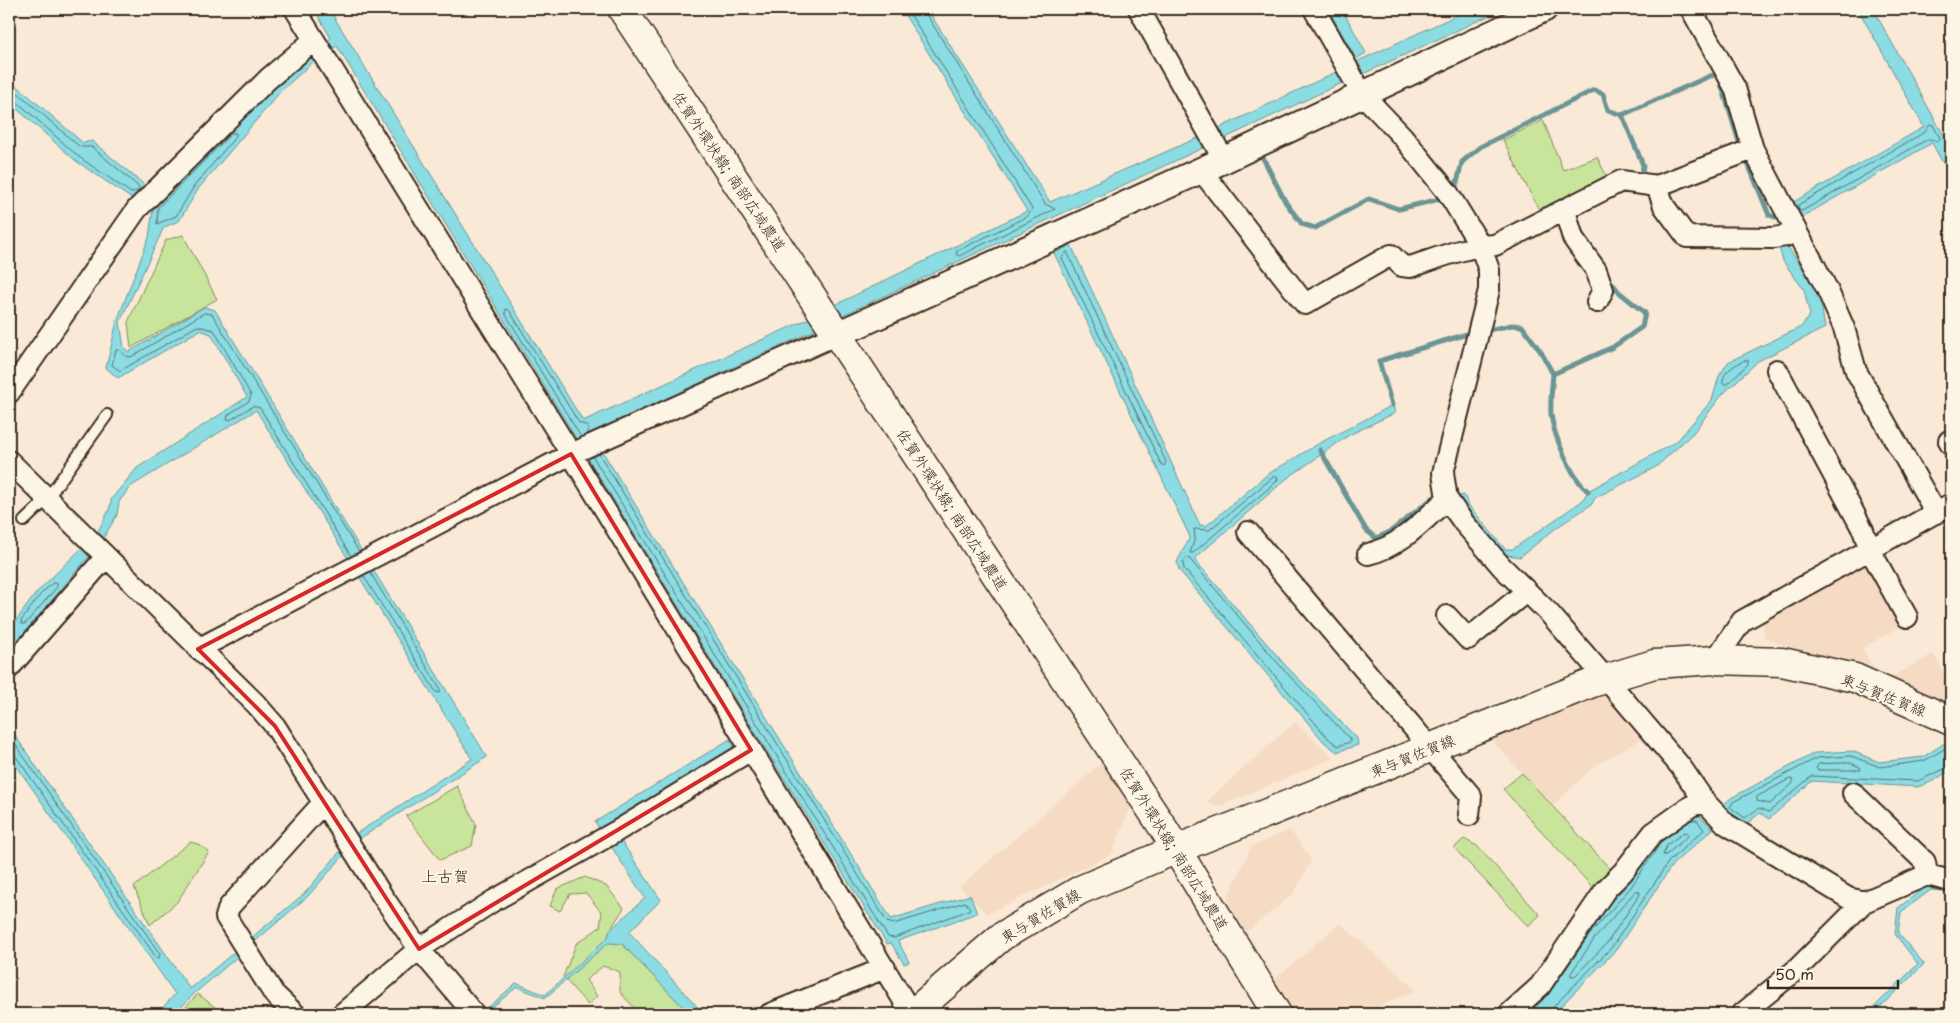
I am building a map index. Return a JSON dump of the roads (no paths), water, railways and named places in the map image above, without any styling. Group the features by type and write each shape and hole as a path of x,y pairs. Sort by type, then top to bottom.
{"main road":[{"name":"佐賀外環状線; 南部広域農道","path":"622,9 1177,849 1277,1014"},
{"name":"東与賀佐賀線","path":"912,1014 1001,937 1080,890 1177,849 1606,678 1654,664 1715,660 1782,662 1854,678 1951,721"}],"street":[{"path":"295,9 575,452 751,750 912,1014"},
{"path":"1139,9 1224,160"},
{"path":"1314,9 1362,94 1403,137 1448,193 1480,245 1488,270 1489,290 1443,473 1447,499 1464,523 1502,567 1606,678 1681,766 1705,802 1726,824 1848,898 1864,902"},
{"path":"198,649 575,452 1224,160 1544,9"},
{"path":"1691,9 1735,88 1753,149 1827,289 1842,325 1856,371 1946,510 1742,621 1715,660"},
{"path":"9,393 148,199 268,79 314,40"},
{"path":"1200,170 1305,304 1391,255 1402,266 1410,267 1480,245 1495,245 1622,181 1657,186 1753,149"},
{"path":"1657,186 1664,206 1687,237 1773,238 1786,236 1795,229"},
{"path":"1565,211 1573,238 1596,270 1603,290 1597,302"},
{"path":"1778,370 1863,530 1870,550 1906,618"},
{"path":"1951,440 1949,441 1951,445"},
{"path":"9,461 97,550 256,704 275,726 418,949 471,1012"},
{"path":"1368,554 1379,552 1402,538 1447,499"},
{"path":"1248,532 1471,796 1469,815"},
{"path":"9,668 97,550"},
{"path":"1447,616 1468,640 1527,592"},
{"path":"342,1014 418,949 493,901 617,831 751,750"},
{"path":"1853,793 1925,862 1927,875"},
{"path":"1509,1014 1540,986 1606,890 1624,872 1653,832 1691,806 1705,802"},
{"path":"295,1014 274,994 226,917 228,907 323,803"},
{"path":"1742,1014 1797,969 1864,902 1927,875 1951,881"},
{"path":"770,1014 884,968"}],"lane":[{"path":"24,521 47,499 107,415"}],"water":[{"path":"314,9 329,9 583,421 810,318 817,329 591,433 891,919 970,895 977,913 898,941 909,962 904,964 891,943 887,944 755,732 337,46 314,61 281,91 199,188 179,221 164,227 120,322 124,348 129,352 204,307 215,310 487,757 356,841 308,896 194,994 175,1014 157,1014 175,994 9,755 9,727 190,989 305,893 354,835 472,759 256,410 130,487 119,502 117,515 101,542 9,651 9,630 37,592 97,533 109,510 112,498 137,468 247,397 211,334 200,330 118,378 106,368 117,321 149,237 153,209 138,196 132,199 76,161 9,102 9,79 83,143 92,141 148,188 143,193 159,203 265,91 331,38"},
{"path":"901,9 927,9 1050,202 1200,137 1205,147 841,316 835,305 1027,211"},
{"path":"1328,9 1342,9 1366,53 1356,59"},
{"path":"1470,9 1503,9 1361,75 1354,63"},
{"path":"1858,9 1873,9 1951,148 1951,178 1932,143 1798,219 1790,204 1924,127"},
{"path":"1338,71 1344,82 1219,141 1215,130"},
{"path":"1785,243 1819,291 1825,328 1758,361 1722,395 1693,433 1656,467 1595,498 1592,504 1556,528 1520,557 1502,554 1460,502 1458,496 1464,495 1470,507 1505,549 1513,549 1582,501 1588,491 1677,441 1712,400 1719,376 1728,362 1801,327 1810,315 1804,290 1783,261 1779,248"},
{"path":"1071,245 1200,525 1206,526 1268,474 1318,444 1393,405 1395,413 1349,435 1285,480 1194,559 1286,666 1357,738 1358,745 1337,752 1324,742 1179,570 1177,562 1190,537 1054,253"},
{"path":"730,739 735,749 611,826 661,900 629,932 704,1014 690,1014 622,944 608,943 545,998 517,987 491,1008 480,1012 480,1009 490,1006 516,983 545,995 608,937 610,930 645,898 595,822"},
{"path":"1951,739 1951,770 1933,781 1918,787 1812,781 1769,819 1760,813 1745,825 1733,814 1729,817 1723,812 1726,809 1723,805 1731,798 1815,753 1852,751 1879,762 1923,757"},
{"path":"1698,814 1713,829 1673,864 1616,950 1553,1014 1521,1014 1586,931 1627,884 1659,837 1689,815"},
{"path":"1928,885 1951,889 1951,895 1946,891 1931,890 1901,912 1898,933 1924,964 1873,1014 1867,1014 1918,964 1895,934 1898,908"}],"waterway":[{"path":"1642,174 1643,165 1622,115 1710,76 1717,75 1720,80 1739,142"},
{"path":"1456,187 1462,162 1480,147 1594,90 1603,94 1608,110 1622,115"},
{"path":"1261,154 1286,203 1302,224 1315,228 1369,199 1399,209 1444,198"},
{"path":"1747,161 1769,215 1781,219"},
{"path":"1588,491 1570,467 1555,433 1551,414 1553,374 1613,347 1642,327 1645,313 1619,292 1607,277"},
{"path":"1488,330 1512,325 1522,326 1541,352 1553,374"},
{"path":"1392,405 1379,361 1467,334"},
{"path":"1320,450 1366,530 1376,538 1390,532 1433,498"}],"district":[{"name":"上古賀","path":"445,875"}]}
